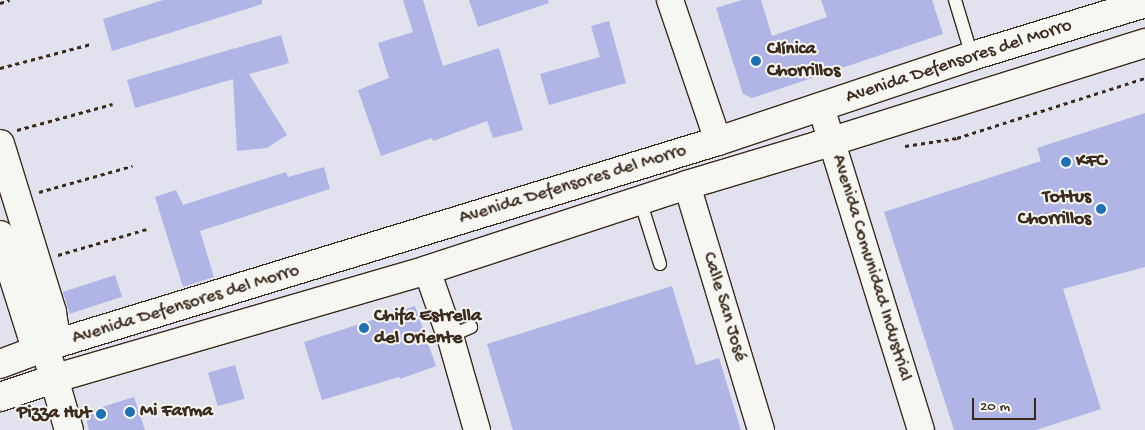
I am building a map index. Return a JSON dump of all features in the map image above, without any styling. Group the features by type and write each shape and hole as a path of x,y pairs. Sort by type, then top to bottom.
{"main road":[{"name":"Avenida Defensores del Morro","path":"0,364 45,347 718,141 972,56 1107,7 1145,4"},
{"name":"Avenida Defensores del Morro","path":"0,397 56,378 427,270 687,185 1145,43"},
{"path":"6,137 16,198 54,326 45,347"},
{"path":"0,234 32,336 45,347 56,378 69,430"}],"street":[{"path":"670,0 718,141"},
{"name":"Avenida Comunidad Industrial","path":"821,107 921,430"},
{"name":"Calle San José","path":"687,185 761,430"},
{"path":"427,270 460,332 476,430"}],"lane":[{"path":"955,0 972,56"},
{"path":"640,200 660,264"}],"path":[{"path":"0,3 10,0"},
{"path":"0,68 91,44"},
{"path":"6,137 113,104"},
{"path":"16,198 132,166"},
{"path":"36,261 147,229"}],"building":[{"path":"163,0 262,0 262,4 112,51 103,19"},
{"path":"403,0 423,0 443,66 499,48 523,130 493,138 487,121 433,141 432,138 381,156 358,90 389,78 378,43 413,32"},
{"path":"469,0 548,0 549,3 478,27"},
{"path":"742,0 761,0 772,36 827,17 821,0 932,0 943,34 752,98 743,94 716,8"},
{"path":"609,21 626,83 549,105 540,74 600,57 591,26"},
{"path":"281,35 289,63 249,74 287,135 267,148 237,151 233,79 135,108 127,80 232,49 232,47 233,49"},
{"path":"1145,113 1145,267 1063,289 1101,409 1036,430 954,430 884,212 1041,161 1037,148"},
{"path":"324,167 330,189 200,231 214,277 183,287 155,197 176,190 183,205 286,172 288,177"},
{"path":"115,275 122,297 70,314 63,292"},
{"path":"672,286 696,365 719,358 741,430 513,430 487,344"},
{"path":"415,306 436,366 400,379 399,377 322,400 304,342"},
{"path":"235,365 245,399 218,406 208,373"},
{"path":"134,397 145,430 89,430 86,418 89,411"}],"place":[{"name":"Clínica Chorrillos","path":"756,61"},
{"name":"KFC","path":"1066,162"},
{"name":"Tottus Chorrillos","path":"1101,209"},
{"name":"Chifa Estrella del Oriente","path":"364,328"},
{"name":"Mi Farma","path":"130,412"},
{"name":"Pizza Hut","path":"101,414"}]}
